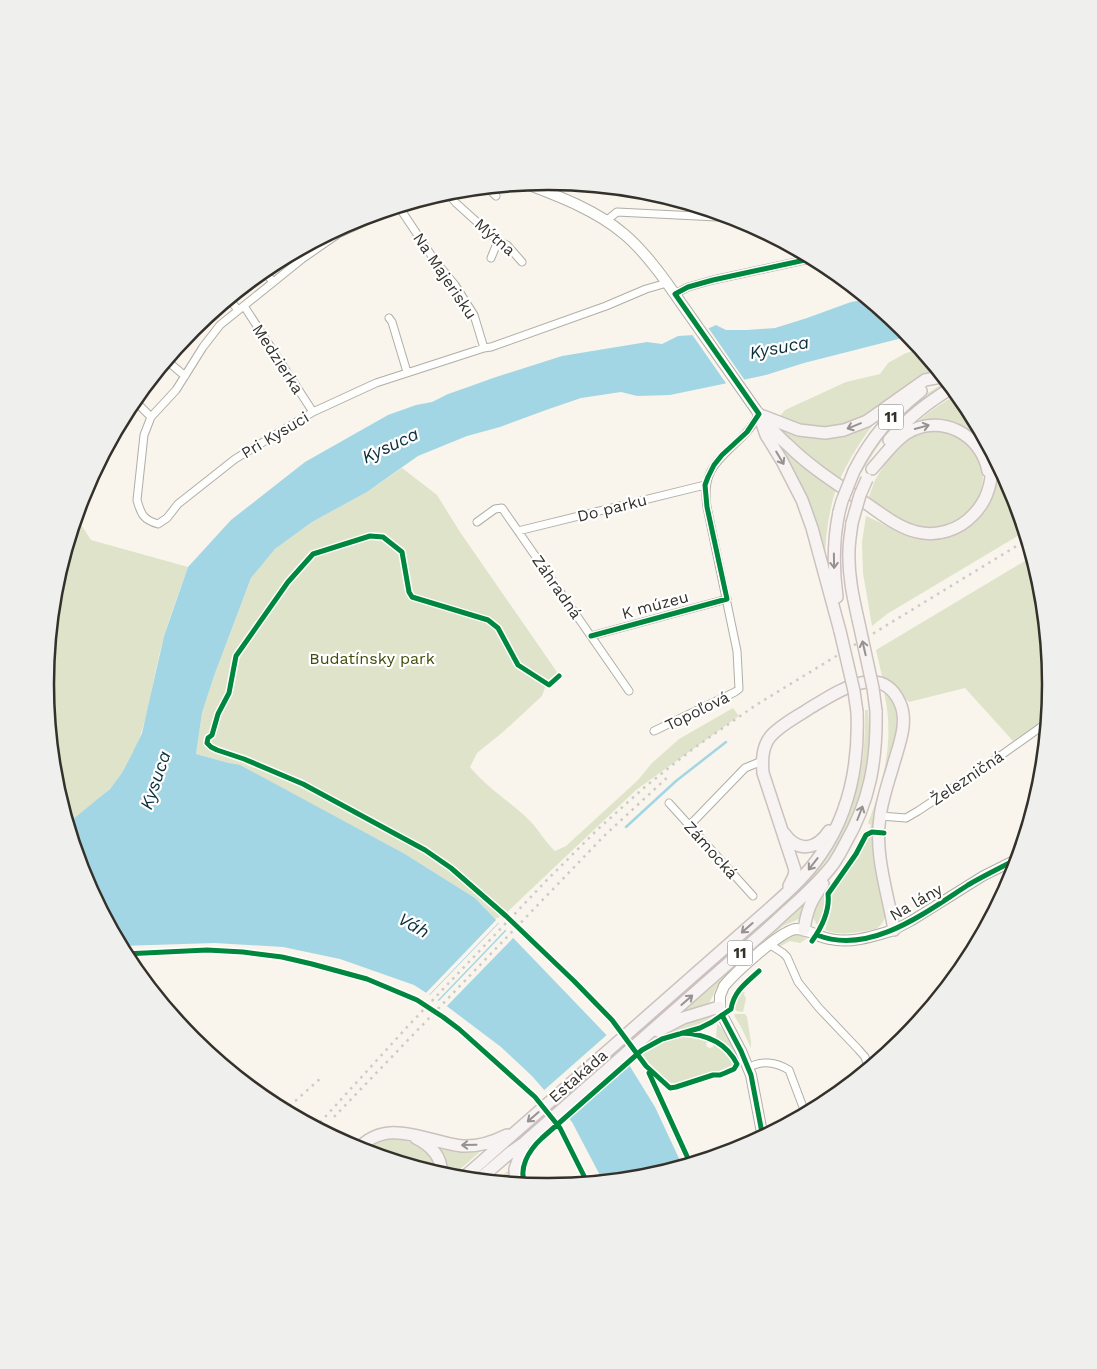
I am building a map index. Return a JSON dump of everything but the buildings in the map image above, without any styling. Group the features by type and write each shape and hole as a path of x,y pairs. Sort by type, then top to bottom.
{"main road":[{"path":"541,190 606,220 632,241 667,283 759,414 788,446 806,461 887,518 902,527 917,532 928,534 949,531 962,524 979,509 987,493 993,472 992,467"},
{"path":"759,414 799,430 825,433 844,430 867,421 925,380 936,377"},
{"name":"11","path":"784,896 821,854 834,831 844,806 855,766 858,733 857,712 840,631 834,564 835,532 842,501 854,470 869,443 889,419 912,398 938,379"},
{"name":"11","path":"637,1044 809,891 838,857 854,828 868,791 875,754 876,711 873,688 852,594 849,552 852,523 860,495 869,474 887,444 908,419 922,407 947,392"},
{"path":"759,414 766,435 802,500 812,528 840,631"},
{"path":"869,474 906,433 924,426 942,425 960,432 975,444 985,459 989,485"},
{"path":"784,896 795,870 766,783 762,761 764,750 776,731 850,686 861,682 882,684 889,688 898,698 902,706 904,722 880,816 880,862 894,930"},
{"path":"783,831 795,844 805,847 812,846 822,840 844,806"},
{"path":"762,1131 748,1068 719,1007 722,990 726,984 781,935 790,931 804,930 812,900 836,866 838,857"},
{"name":"Estakáda","path":"469,1173 784,896"},
{"name":"Na lány","path":"804,930 824,938 840,940 866,937 894,930"},
{"path":"637,1044 683,1018 719,1007"},
{"name":"Estakáda","path":"484,1175 524,1143 637,1044"},
{"path":"363,1144 375,1136 390,1133 427,1137 451,1144 471,1146 496,1140 515,1132"},
{"path":"405,1134 423,1142 434,1151 441,1167"},
{"path":"516,1178 515,1169 524,1143"}],"street":[{"path":"493,193 496,196"},
{"name":"Mýtna","path":"452,199 498,240 507,245 522,262"},
{"name":"Na Majerisku","path":"402,212 474,315 484,348"},
{"path":"606,220 617,212 710,217"},
{"path":"490,258 498,240"},
{"path":"140,406 151,417 176,390 203,347 220,325 313,250"},
{"path":"675,294 688,286 803,260"},
{"path":"269,277 273,282"},
{"name":"Pri Kysuci","path":"151,417 144,434 138,500 139,509 146,519 158,524 167,518 178,504 235,459 313,412 376,383 491,347 606,306 646,289 667,283"},
{"name":"Medzierka","path":"234,303 241,308 313,412"},
{"path":"389,318 392,322 407,372"},
{"path":"171,365 185,376"},
{"path":"726,599 707,507 705,485 714,465 747,432 759,414"},
{"name":"Do parku","path":"518,531 705,485"},
{"name":"Záhradná","path":"477,522 495,508 502,508 629,691"},
{"name":"K múzeu","path":"591,636 726,599"},
{"name":"Topoľová","path":"654,732 738,689 737,651 726,599"},
{"name":"Železničná","path":"880,816 906,818 1041,727"},
{"path":"689,826 745,768 762,761"},
{"name":"Zámocká","path":"669,803 753,896"},
{"name":"Na lány","path":"894,930 983,876 1010,862"},
{"path":"769,944 787,956 798,982 819,1008 858,1048 866,1063"},
{"path":"748,1068 765,1062 783,1066 789,1070 803,1108"}],"green space":[{"path":"913,351 933,373 867,415 852,422 819,428 808,428 779,417 785,410 846,382 880,374 888,363"},
{"path":"942,384 944,387 922,400 899,421 879,445 860,473 859,471 888,427 918,399"},
{"path":"951,398 980,443 976,438 917,423"},
{"path":"877,420 857,448 840,479 808,457 775,425 798,434"},
{"path":"933,428 962,437 979,460 983,475 981,489 975,502 966,514 953,522 938,527 922,527 900,520 868,499 875,480 893,451 909,436"},
{"path":"769,432 836,489 828,527 825,565"},
{"name":"Budatínsky park","path":"402,468 437,495 460,532 559,675 547,682 542,696 477,753 470,767 484,782 529,820 555,851 566,846 638,780 652,763 679,739 733,708 739,716 636,790 504,915 495,919 475,898 405,854 240,766 196,754 202,713 251,578 275,549 312,522 367,492"},
{"path":"998,478 1006,495 1020,535 887,614 872,626 863,573 862,542 866,516 916,539 931,540 945,538 971,526 990,504"},
{"path":"80,524 91,540 188,567 164,636 144,724 138,742 117,781 73,819 63,781 55,717 55,652 58,620 63,588"},
{"path":"1027,560 1034,588 1042,652 1042,722 1013,741 965,688 909,702 882,676 876,650"},
{"path":"884,693 891,700 897,719 895,743 876,807 873,828 870,828 871,825 868,823 883,775 888,743 887,710"},
{"path":"865,710 868,710 869,731 865,774 852,815 832,853 790,901 681,996 681,992 830,850 847,816 858,783 864,748"},
{"path":"870,835 873,835 876,869 886,912 884,920 876,929 844,934 825,930 833,891"},
{"path":"824,895 826,896 822,919 817,925 812,916 812,908"},
{"path":"808,898 801,918 783,926 721,981 706,1006 678,1014"},
{"path":"797,934 809,937 800,943 790,941 779,947 776,946 785,938"},
{"path":"741,992 745,992 746,999 743,1012 737,1011 734,1008 735,1000"},
{"path":"734,1014 745,1014 747,1017 751,1048 735,1017"},
{"path":"710,1016 713,1017 694,1028 650,1041 680,1023"},
{"path":"717,1024 731,1041 739,1061 726,1046 716,1039"},
{"path":"682,1036 701,1037 710,1041 706,1043 707,1047 710,1048 713,1047 713,1042 724,1049 736,1063 720,1074 714,1073 678,1083 668,1082 646,1063 641,1056 660,1044"},
{"path":"386,1139 410,1142 432,1153 436,1166 389,1153 370,1146"},
{"path":"432,1142 482,1149 458,1171 441,1167"},
{"path":"511,1168 512,1178 501,1177"}],"water":[{"path":"860,300 901,338 804,363 766,375 670,395 637,396 621,392 581,398 500,427 467,436 418,456 367,492 312,522 275,549 251,578 202,713 196,754 240,765 405,854 475,898 618,1047 655,1107 680,1161 645,1170 600,1176 572,1122 532,1076 501,1047 448,1007 414,985 340,959 283,947 215,943 129,946 91,874 73,819 110,789 122,773 131,756 142,733 164,636 188,567 231,520 305,462 388,415 416,405 432,402 448,394 493,378 562,356 647,342 662,344 678,336 694,335 716,325 726,330 775,328"}],"pier":[{"path":"707,326 746,382 728,386 691,333"},
{"path":"498,918 500,921 427,997 424,995"},
{"path":"501,921 507,928 436,1002 428,997"},
{"path":"508,929 515,936 445,1008 437,1003"},
{"path":"609,1033 621,1047 554,1105 542,1092"},
{"path":"622,1049 631,1063 567,1120 556,1107"}],"waterway":[{"path":"626,827 676,781 726,742"}],"railway":[{"path":"320,1123 408,1026 546,881 598,829 646,786 694,748 756,705 1022,543"},
{"path":"334,1117 605,835 670,775"},
{"path":"290,1106 322,1077"}],"cycle path":[{"path":"591,636 727,599 707,507 705,485 714,465 747,432 759,414 675,294 688,287 713,280 803,260"},
{"path":"559,676 549,685 518,665 498,628 488,620 412,597 409,592 402,552 383,537 370,536 313,554 288,582 236,656 229,693 218,714 212,735 208,738 207,743 217,750 244,759 303,784 425,850 451,868 506,916 574,981 612,1020 646,1066 670,1088 713,1075 720,1075 734,1069 737,1064 721,1045 707,1037 682,1033"},
{"path":"812,941 824,919 828,907 828,894 856,854 866,835 872,832 884,833"},
{"path":"817,935 837,940 857,940 877,936 916,918 968,885 1010,862"},
{"path":"134,954 207,950 282,957 367,979 417,1000 459,1029 535,1097 560,1128 585,1178"},
{"path":"524,1178 526,1160 542,1138 642,1050 662,1039 700,1028 731,1009 738,992 759,971"},
{"path":"722,1015 751,1075 762,1131"},
{"path":"649,1073 688,1159"}],"water label":[{"name":"Kysuca","path":"779,347"},
{"name":"Kysuca","path":"390,445"},
{"name":"Kysuca","path":"155,780"},
{"name":"Váh","path":"414,925"}]}
